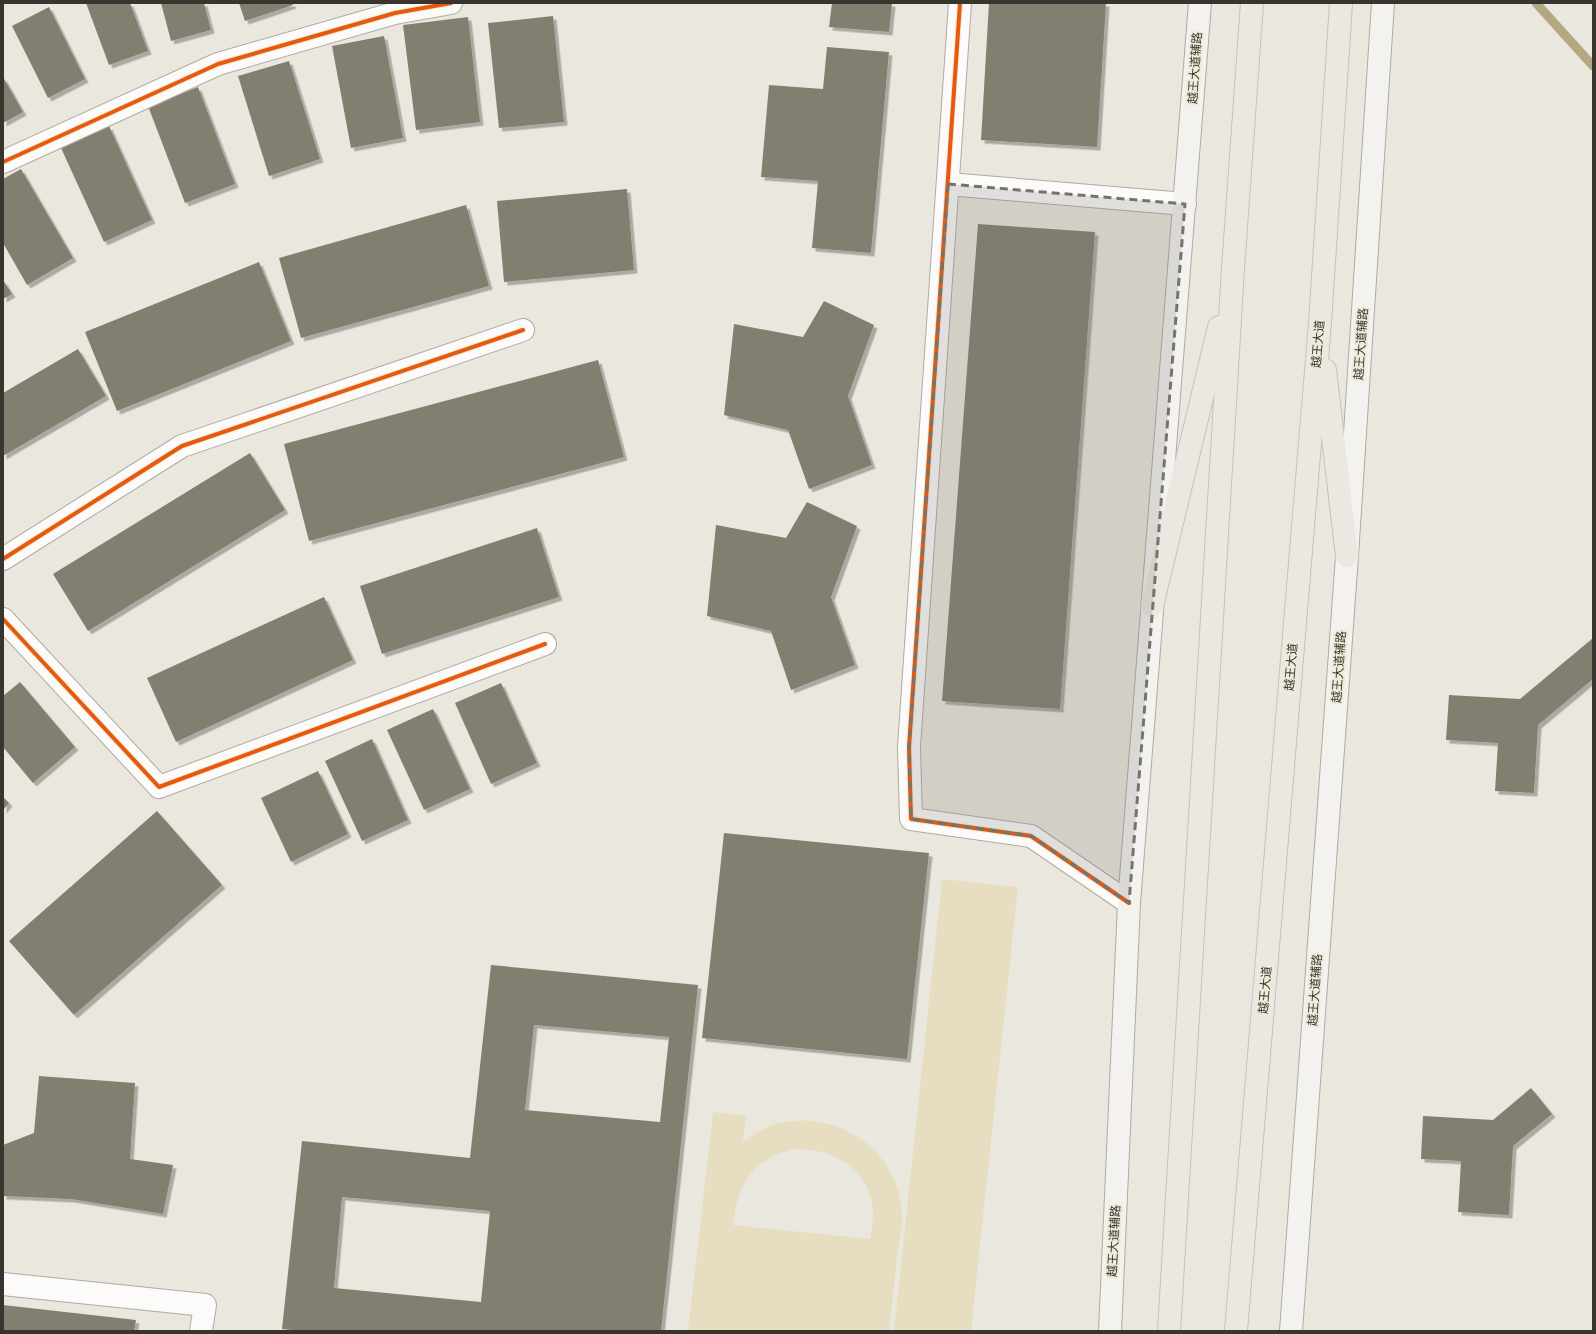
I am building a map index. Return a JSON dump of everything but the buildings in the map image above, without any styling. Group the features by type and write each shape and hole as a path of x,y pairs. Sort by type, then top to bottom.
{"main road":[{"name":"越王大道辅路","path":"1110,1331 1129,904 1200,3"},
{"path":"1169,1331 1233,269 1252,3"},
{"name":"越王大道辅路","path":"1291,1331 1346,556 1383,3"},
{"name":"越王大道","path":"1236,1331 1320,323 1341,4"},
{"path":"1152,606 1233,269"},
{"path":"1320,323 1346,556"}],"street":[{"path":"3,162 218,64 395,13 451,3"},
{"path":"960,3 909,747 911,819 1031,836 1129,904"},
{"path":"948,184 1185,204"},
{"path":"3,559 182,446 523,330"},
{"path":"3,619 159,787 546,644"},
{"path":"3,1284 205,1305 201,1331"}],"highlighted area":[{"path":"948,184 1185,204 1129,903 1031,836 911,819 909,747"}],"shaded area":[{"path":"942,879 1018,887 971,1331 894,1331"},
{"path":"713,1112 746,1116 743,1142 772,1125 795,1121 818,1122 839,1127 859,1138 876,1152 889,1169 898,1190 902,1213 902,1227 898,1249 889,1331 688,1331","holes":["794,1149 823,1153 848,1165 858,1174 866,1185 871,1199 873,1214 870,1239 733,1225 738,1197 750,1175 758,1167 768,1159 780,1153"]}],"waterway":[{"path":"1536,3 1593,66"}],"cycle path":[{"path":"3,162 218,64 395,13 451,3"},
{"path":"960,3 909,747 911,819 1031,836 1129,903"},
{"path":"3,559 182,446 523,330"},
{"path":"3,619 159,787 545,644"}]}
